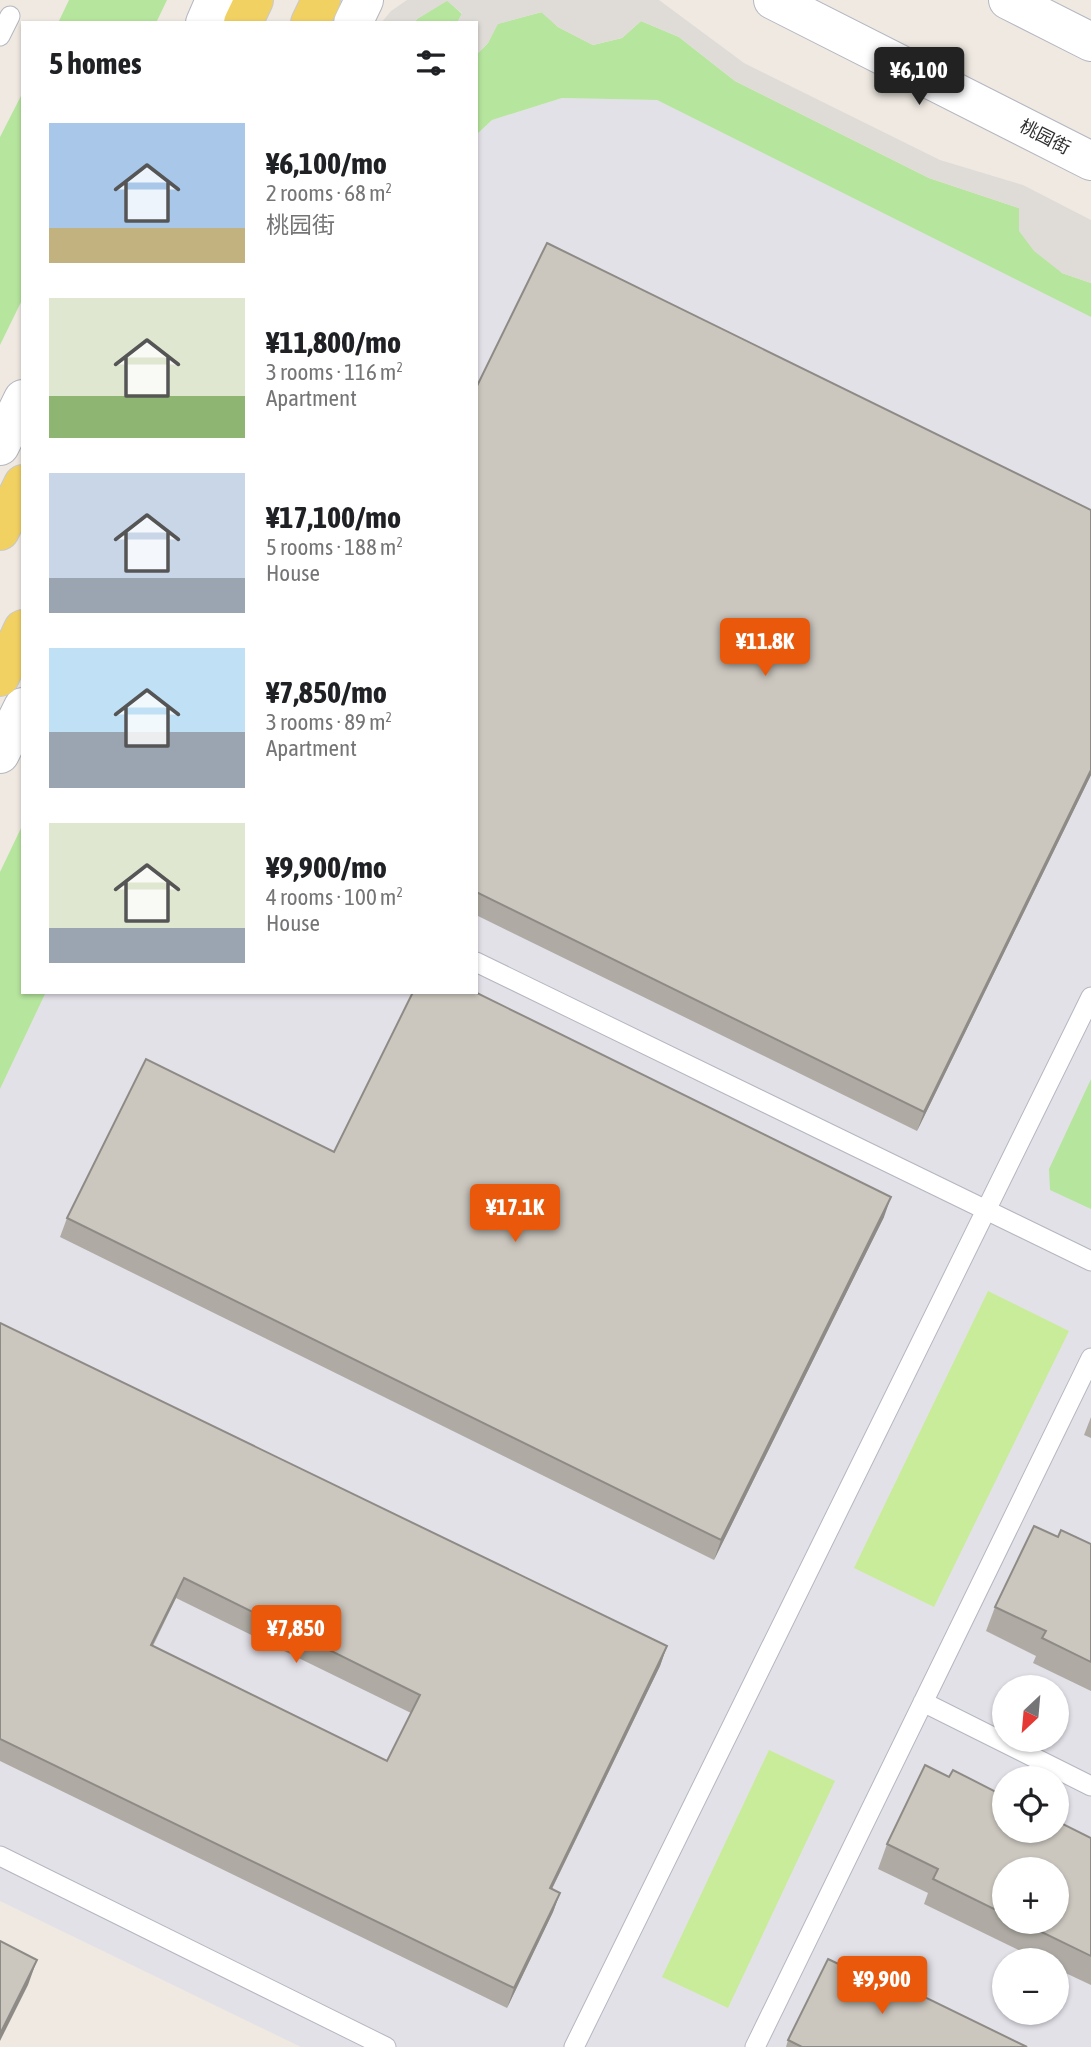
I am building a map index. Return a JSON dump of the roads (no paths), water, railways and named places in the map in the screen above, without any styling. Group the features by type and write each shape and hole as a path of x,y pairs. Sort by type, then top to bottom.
{"main road":[{"path":"206,21 215,0"},
{"path":"244,21 254,0"},
{"path":"311,21 321,0"},
{"path":"354,21 364,0"},
{"name":"桃园街","path":"773,0 1091,161"},
{"path":"1008,0 1091,42"},
{"path":"0,446 21,403"},
{"path":"0,531 21,488"},
{"path":"0,677 21,633"}],"lane":[{"path":"0,36 10,16"},
{"path":"478,963 1091,1261"},
{"path":"574,2047 1091,997"},
{"path":"755,2047 1091,1358"},
{"path":"923,1702 1091,1786"},
{"path":"0,1856 386,2047"}]}
